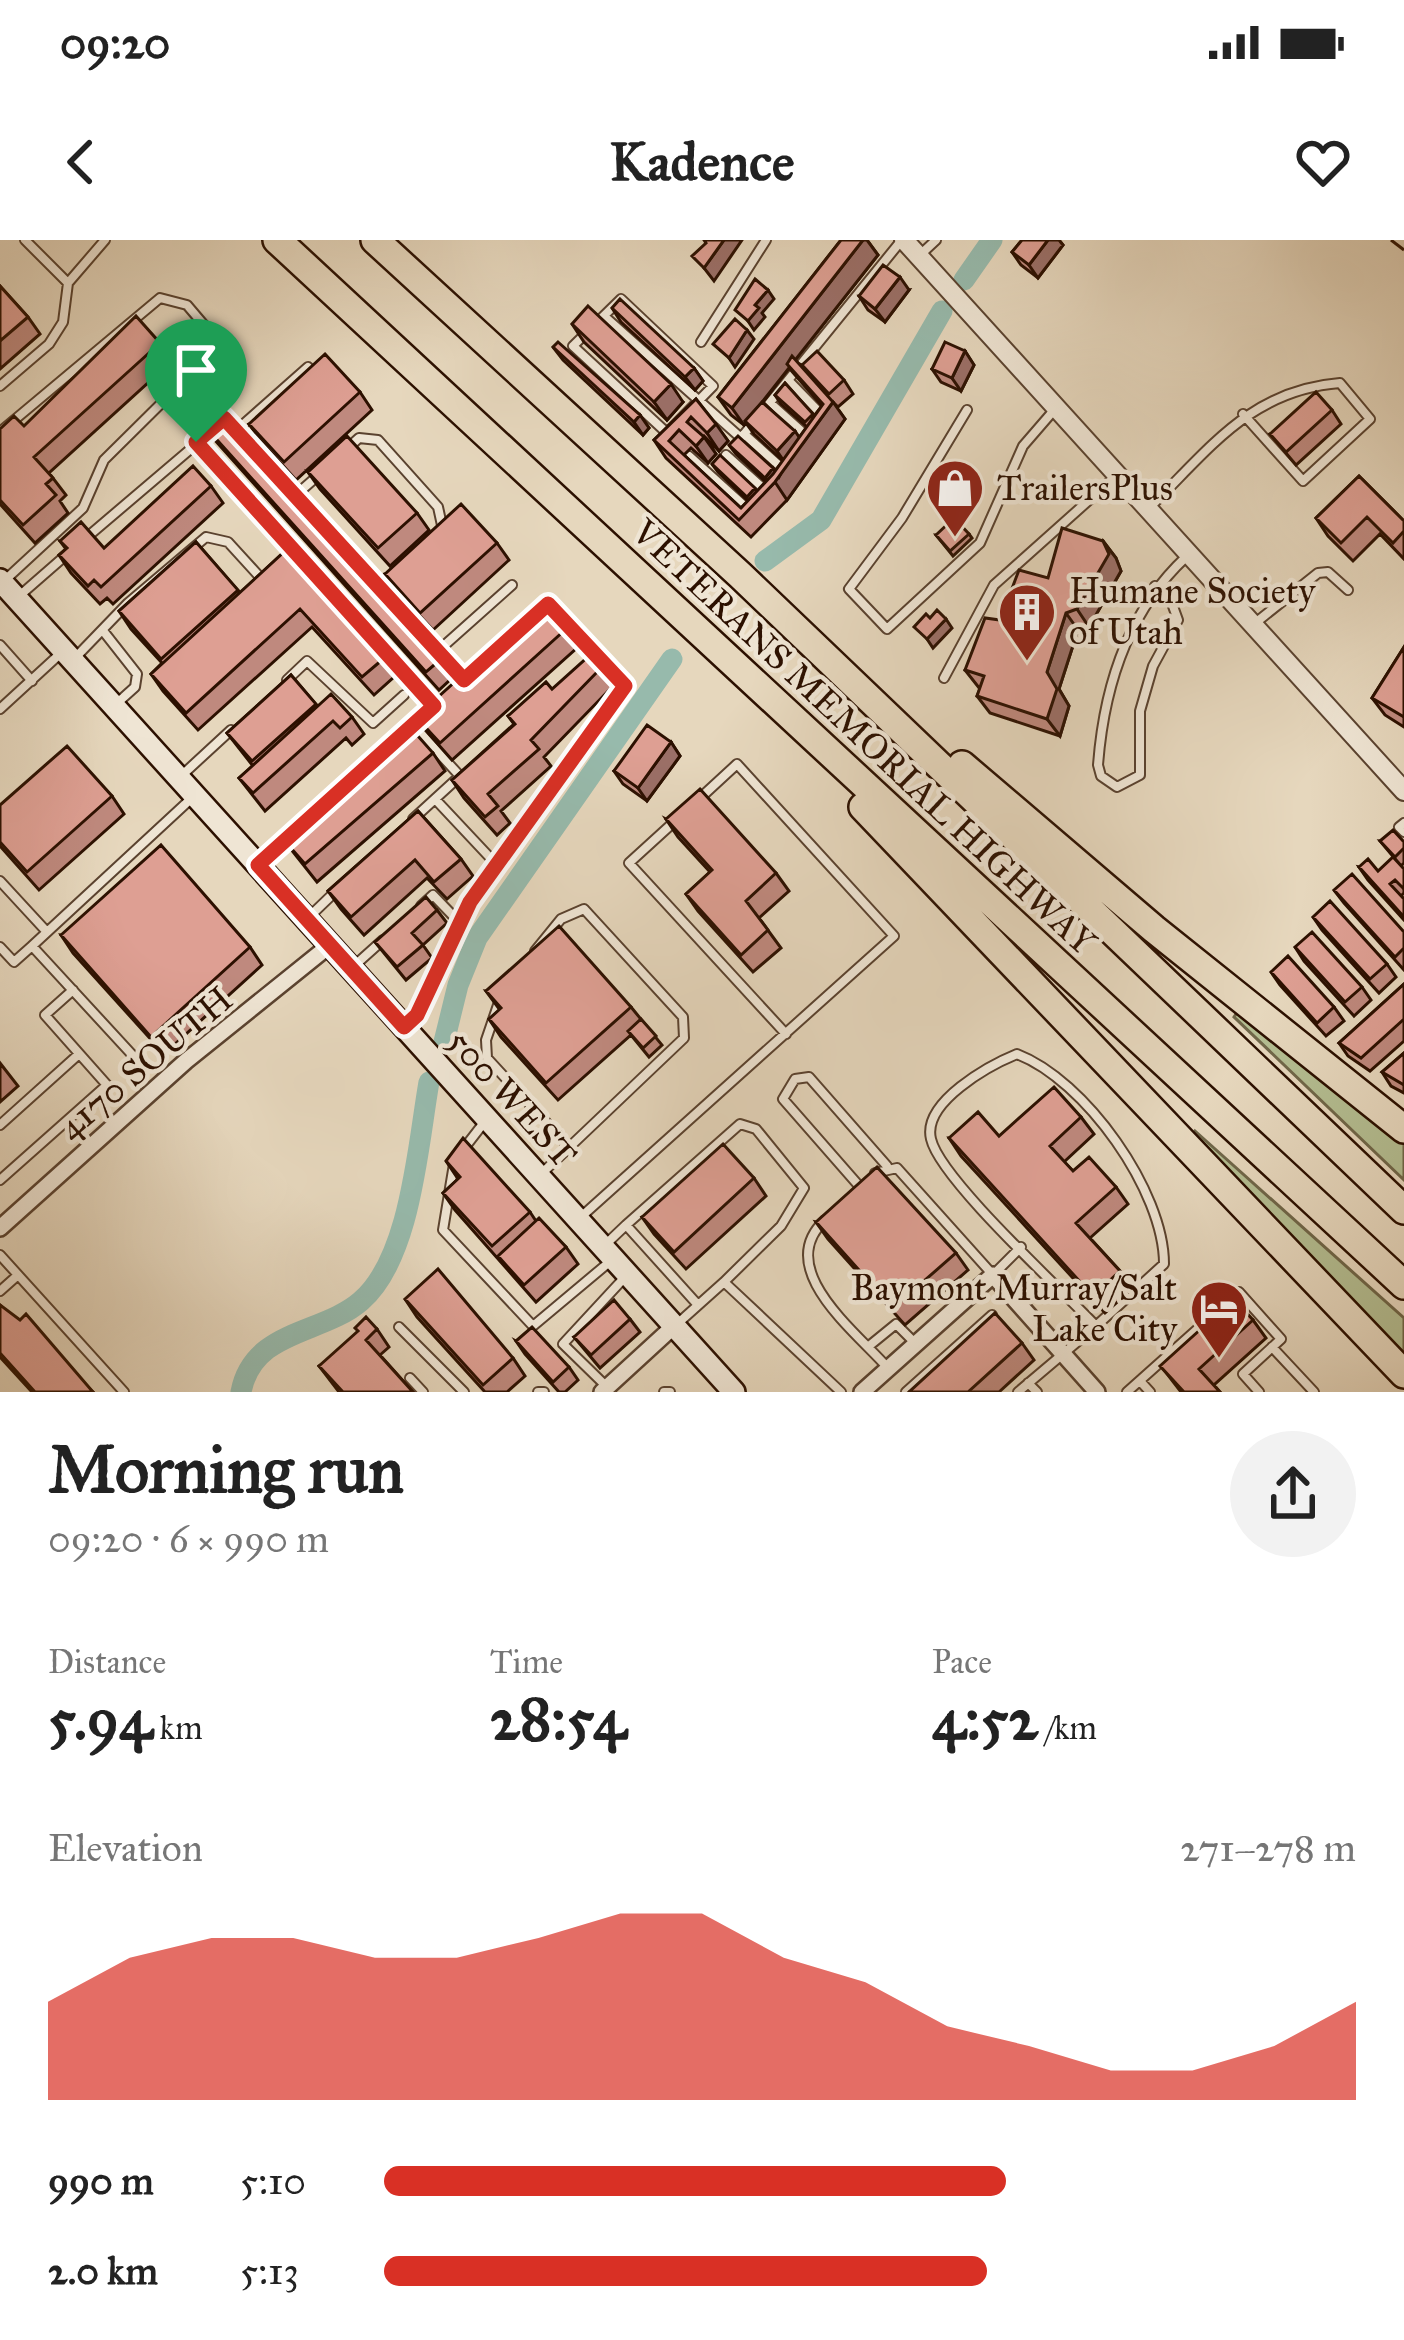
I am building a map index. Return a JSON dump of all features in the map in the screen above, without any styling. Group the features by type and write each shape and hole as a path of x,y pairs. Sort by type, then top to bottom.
{"highway":[{"name":"VETERANS MEMORIAL HIGHWAY","path":"277,240 1404,1285"},
{"name":"VETERANS MEMORIAL HIGHWAY","path":"375,240 740,575 1404,1210"},
{"path":"740,575 1154,929 1404,1129"},
{"path":"694,631 1404,1374"}],"main road":[{"name":"500 WEST","path":"6,587 734,1392"}],"street":[{"path":"903,240 1404,791"},
{"name":"4170 SOUTH","path":"0,1228 186,1061 330,945"},
{"path":"873,1388 888,1368 993,1275 1097,1392"},
{"path":"604,1390 674,1326"}],"lane":[{"path":"25,240 68,283"},
{"path":"0,386 49,344 63,322 68,283 105,240"},
{"path":"700,342 766,240"},
{"path":"709,473 903,240"},
{"path":"919,256 936,240"},
{"path":"0,432 153,301 174,298 206,322 217,346 104,460 83,508 6,587"},
{"path":"621,299 713,386 698,402 667,433 573,346 621,299"},
{"path":"604,316 698,402 788,474"},
{"path":"238,429 308,367"},
{"path":"689,456 754,516 828,422 788,380"},
{"path":"1148,509 1243,414 1309,385 1340,382 1370,419 1303,482 1243,414"},
{"path":"770,403 813,442"},
{"path":"967,410 902,518 849,590 887,629 980,543 1023,446 1056,407"},
{"path":"718,419 727,409"},
{"path":"6,587 224,418 464,680"},
{"path":"343,452 359,438 370,437 408,473 444,520 443,532 428,546"},
{"path":"196,442 434,706"},
{"path":"726,454 771,495"},
{"path":"297,494 328,466"},
{"path":"944,679 984,600 1005,572 1117,476"},
{"path":"0,709 32,680 104,632 128,603 206,537 228,542 260,576"},
{"path":"1155,586 1170,598 1178,620 1153,666 1140,711 1140,775 1117,787 1101,776 1098,765 1109,692 1141,607 1155,586 1189,554"},
{"path":"1253,626 1318,573 1328,572 1348,590"},
{"path":"381,588 397,574"},
{"path":"438,651 512,585"},
{"path":"404,1027 417,1015 458,921 625,686 548,604 531,619"},
{"path":"104,632 137,674 135,687 114,706"},
{"path":"0,645 32,680"},
{"path":"578,668 594,653"},
{"path":"275,691 308,662 373,723 404,694"},
{"path":"397,739 480,664"},
{"path":"179,778 243,720"},
{"path":"413,725 460,776"},
{"path":"402,830 477,760"},
{"path":"577,1221 786,1034 894,936 737,764 629,863 786,1034"},
{"path":"0,947 14,962 195,795"},
{"path":"435,799 496,864"},
{"path":"258,865 302,825"},
{"path":"307,919 352,876"},
{"path":"0,881 47,932"},
{"path":"416,910 433,895 458,921"},
{"path":"524,967 561,919 584,909 686,1027 684,1038 538,1177"},
{"path":"351,968 399,926"},
{"path":"32,946 136,1059"},
{"path":"512,983 485,1040 487,1058 568,1146"},
{"path":"0,1180 107,1085 45,1015 73,990"},
{"path":"0,1125 79,1053"},
{"path":"1018,1392 1096,1327 1164,1264 1164,1235 1153,1202 1097,1118 1045,1065 1017,1054 980,1068 934,1114 929,1136 939,1156 1096,1327"},
{"path":"860,1187 783,1099 795,1079 808,1078 993,1275 1022,1247"},
{"path":"487,1119 454,1161 443,1230 532,1326 614,1261"},
{"path":"604,1390 563,1344 614,1261 626,1225 740,1124 756,1129 803,1182 798,1201 781,1226 674,1326"},
{"path":"844,1202 887,1166"},
{"path":"827,1218 810,1233 806,1264 822,1294 888,1368"},
{"path":"626,1225 698,1305"},
{"path":"0,1256 124,1392"},
{"path":"0,1291 18,1275"},
{"path":"724,1282 841,1392"},
{"path":"1127,1392 1239,1292 1280,1339 1243,1374 1259,1392"},
{"path":"906,1392 992,1315"},
{"path":"869,1346 896,1324 916,1344"},
{"path":"399,1327 464,1392"},
{"path":"1272,1347 1314,1392"},
{"path":"410,1378 424,1392"},
{"path":"1140,1381 1150,1392"},
{"path":"1028,1383 1036,1392"}],"green space":[{"path":"1238,1011 1404,1140 1404,1180 1234,1017"},
{"path":"1195,1131 1404,1318 1404,1354 1193,1134"}],"building":[{"path":"704,240 724,240 704,268 692,256"},
{"path":"841,240 863,240 732,408 718,397"},
{"path":"1022,240 1048,240 1029,265 1012,252"},
{"path":"883,265 900,277 875,309 859,296"},
{"path":"755,279 768,290 748,321 735,310"},
{"path":"0,286 28,317 0,341"},
{"path":"620,299 694,368 685,377 612,308"},
{"path":"588,306 671,384 654,402 572,324"},
{"path":"136,316 160,343 34,457 53,478 46,484 56,495 23,525 0,500 0,429 14,416 24,426"},
{"path":"735,319 747,330 729,358 713,344"},
{"path":"558,342 640,415 634,422 553,347"},
{"path":"945,342 965,351 952,378 932,369"},
{"path":"817,351 844,380 829,394 802,365"},
{"path":"325,354 360,392 284,462 249,424"},
{"path":"792,356 833,402 775,482 739,520 654,440 696,399 716,424 707,433 691,417 687,422 704,437 696,446 679,430 669,441 741,508 773,474 823,404 787,364"},
{"path":"785,383 813,414 805,422 775,395"},
{"path":"1316,392 1332,410 1286,452 1270,434"},
{"path":"762,402 795,431 777,451 745,421"},
{"path":"213,409 440,660 426,672 200,421"},
{"path":"347,436 417,513 378,548 308,472"},
{"path":"738,436 773,468 765,478 729,445"},
{"path":"720,455 755,488 747,497 712,464"},
{"path":"193,466 211,486 101,587 94,580 88,586 59,555 67,548 60,541 81,522 104,548"},
{"path":"1359,476 1404,521 1404,531 1393,543 1367,517 1341,543 1316,518"},
{"path":"461,504 497,543 420,613 385,574"},
{"name":"TrailersPlus","path":"954,518 969,534 950,551 936,535"},
{"name":"Humane Society of Utah","path":"1062,528 1103,541 1109,554 1077,609 1066,613 1047,672 1057,689 1047,719 977,696 984,676 965,670 985,618 1000,620 1019,570 1048,578"},
{"path":"196,542 238,590 161,659 119,611"},
{"path":"284,552 382,660 362,677 300,609 186,713 151,674"},
{"path":"542,603 566,629 440,743 416,717"},
{"path":"937,610 946,619 927,639 914,627"},
{"path":"1404,647 1404,717 1372,698"},
{"path":"589,656 600,669 531,740 539,749 488,794 498,806 485,817 452,780 515,724 508,716 546,682 552,689"},
{"path":"291,675 316,704 252,761 227,733"},
{"path":"331,694 352,717 340,728 333,721 253,793 239,778"},
{"path":"647,725 671,742 638,788 614,771"},
{"path":"410,727 433,753 305,864 282,838"},
{"path":"67,746 112,796 27,872 0,842 0,805"},
{"path":"700,789 776,873 746,901 768,930 741,955 686,894 712,870 666,819"},
{"path":"418,811 461,859 434,882 415,860 351,917 328,891"},
{"path":"1393,830 1404,842 1395,857 1380,841"},
{"path":"161,845 250,947 151,1037 61,935"},
{"path":"1393,857 1404,869 1404,889 1395,880 1390,884 1404,899 1404,917 1359,867 1368,859 1378,871"},
{"path":"1352,874 1404,932 1404,948 1395,957 1334,890"},
{"path":"426,897 437,910 412,933 423,945 397,967 375,942"},
{"path":"1330,901 1387,964 1370,979 1313,917"},
{"path":"559,926 631,1007 546,1083 489,1019 501,1008 486,991"},
{"path":"1312,932 1362,987 1345,1002 1295,947"},
{"path":"1288,956 1334,1007 1317,1023 1271,972"},
{"path":"1404,984 1404,1019 1361,1058 1339,1043"},
{"path":"641,1019 656,1036 643,1048 628,1031"},
{"path":"1404,1053 1404,1085 1382,1072"},
{"path":"1054,1087 1081,1117 1050,1146 1073,1171 1089,1157 1116,1187 1076,1223 1120,1271 1093,1296 949,1138 978,1112 999,1136"},
{"path":"463,1138 530,1212 492,1246 443,1193 460,1177 446,1161"},
{"path":"723,1144 754,1178 674,1252 642,1217"},
{"path":"877,1167 956,1253 893,1308 816,1222"},
{"path":"539,1218 566,1247 524,1285 498,1256"},
{"path":"438,1269 513,1358 483,1385 405,1299"},
{"path":"1234,1299 1253,1320 1199,1369 1220,1392 1184,1392 1160,1366"},
{"path":"614,1300 630,1319 591,1355 574,1337"},
{"path":"0,1305 20,1320 26,1314 93,1392 35,1392 0,1353"},
{"path":"995,1313 1022,1343 968,1392 909,1392"},
{"path":"366,1317 377,1329 366,1340 413,1392 343,1392 319,1366 358,1331 355,1328"},
{"path":"532,1327 569,1367 553,1382 516,1341"}],"waterway":[{"path":"964,280 992,240"},
{"path":"765,561 821,520 942,311"},
{"path":"444,1042 458,985 477,938 672,659"},
{"path":"241,1392 259,1356 274,1344 345,1312 378,1282 410,1199 429,1082"}],"railway":[{"path":"1391,240 1404,250"}],"place":[{"name":"TrailersPlus","path":"955,539"},
{"name":"Humane Society of Utah","path":"1027,663"},
{"name":"Baymont Murray/Salt Lake City","path":"1219,1360"}],"route":[{"path":"227,418 464,680 548,604 625,686 470,902 417,1015 404,1027 258,865 434,706 196,442 227,418"}]}
